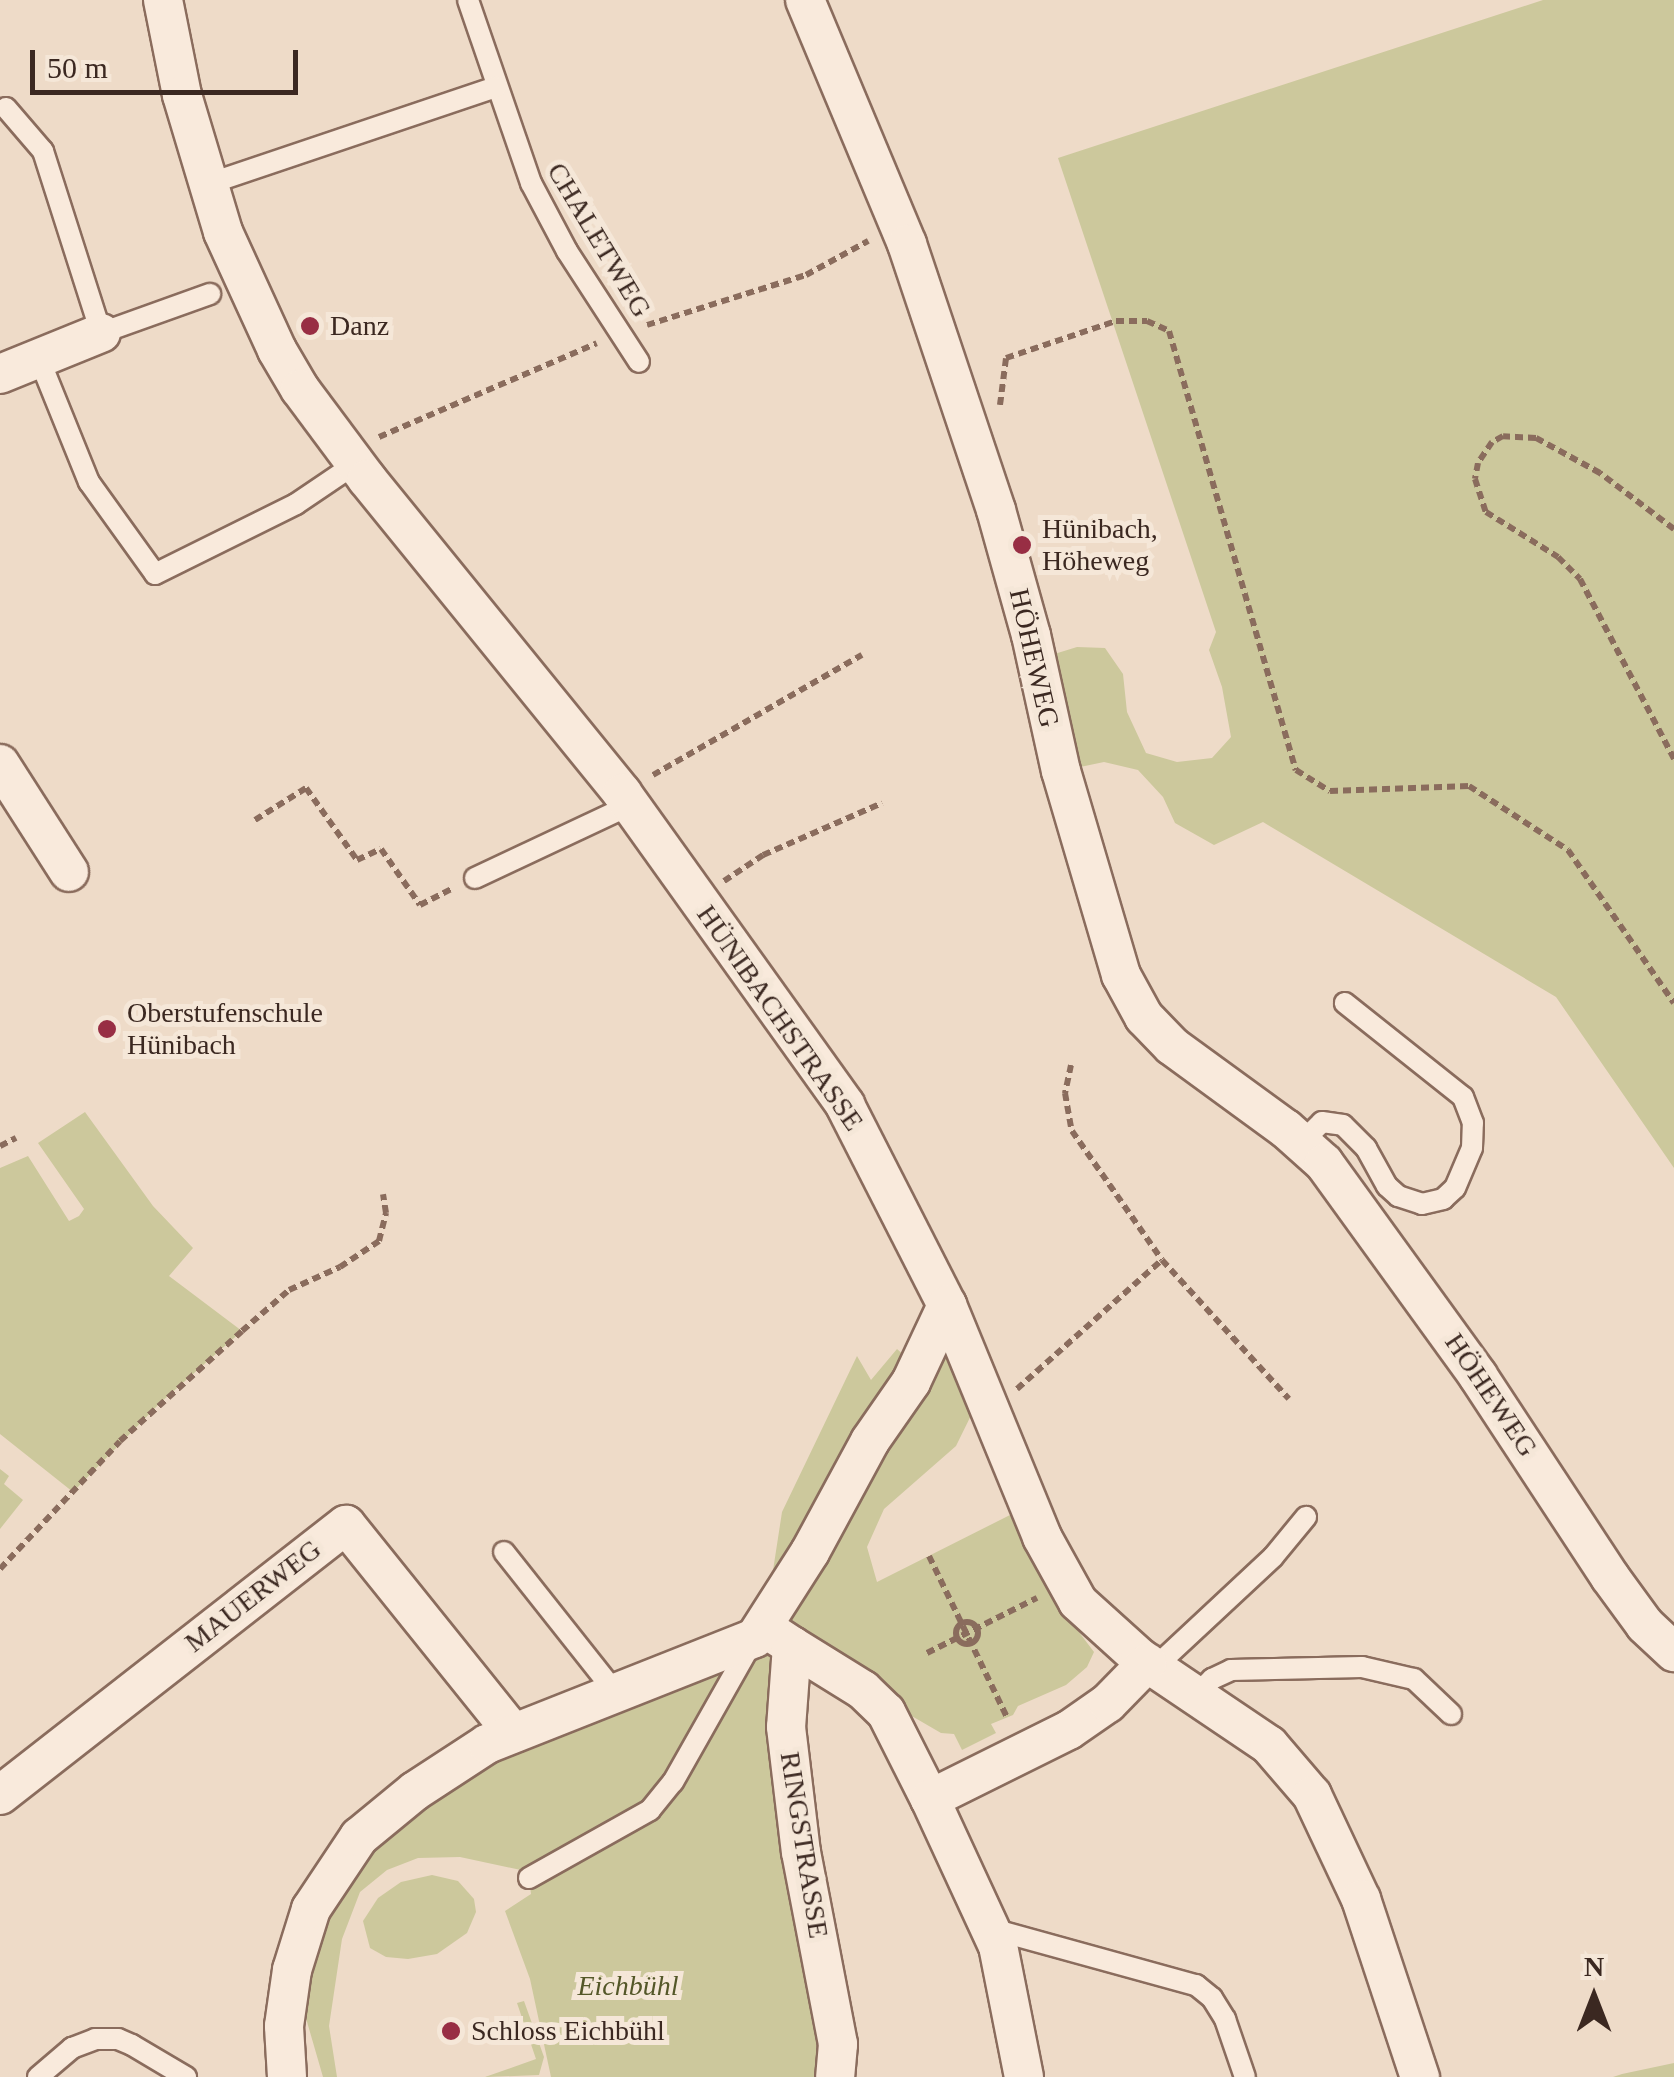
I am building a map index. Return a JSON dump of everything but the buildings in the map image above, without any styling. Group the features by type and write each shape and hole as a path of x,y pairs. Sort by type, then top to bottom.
{"street":[{"name":"HÜNIBACHSTRASSE","path":"163,0 182,95 208,184 240,274 277,350 355,464 626,799 844,1105 948,1305 1056,1568 1094,1621 1150,1665 1269,1745 1312,1795 1329,1824 1361,1899 1420,2077"},
{"name":"HÖHEWEG","path":"804,0 890,198 1013,568 1062,772 1121,976 1144,1017 1172,1046 1302,1142 1364,1213 1610,1577 1645,1626 1674,1652"},
{"path":"0,374 101,333"},
{"path":"0,764 69,872"},
{"name":"RINGSTRASSE","path":"835,2077 838,2044 801,1852 770,1637 870,1441 910,1382 948,1305"},
{"name":"MAUERWEG","path":"0,1795 346,1525 512,1733"},
{"path":"287,2077 284,2026 292,1970 311,1909 340,1861 402,1801 487,1744 616,1692 770,1637 863,1690 886,1712 992,1929 1008,1980 1024,2077"},
{"path":"930,1799 1069,1730 1108,1703 1150,1665"}],"lane":[{"name":"CHALETWEG","path":"468,0 530,184 567,251 639,362"},
{"path":"208,184 496,87"},
{"path":"6,108 43,151 101,333 210,294"},
{"path":"38,356 90,482 155,574 296,504 355,464"},
{"path":"475,878 626,799"},
{"path":"1302,1142 1322,1122 1343,1125 1366,1148 1386,1186 1398,1196 1422,1204 1443,1199 1455,1188 1472,1148 1474,1123 1463,1097 1345,1003"},
{"path":"1150,1665 1274,1557 1306,1517"},
{"path":"504,1552 616,1692"},
{"name":"RINGSTRASSE","path":"529,1878 650,1810 770,1637"},
{"path":"1196,1695 1212,1678 1231,1670 1362,1667 1414,1678 1451,1714"},
{"path":"992,1929 1196,1985 1212,1998 1225,2018 1245,2077"},
{"path":"38,2077 72,2048 95,2039 118,2039 186,2077"}],"path":[{"path":"951,378 968,376 1000,406 1006,358 1116,321 1147,321 1169,331 1296,770 1330,790 1470,786 1568,850 1674,1003"},
{"path":"1674,529 1600,473 1536,438 1503,436 1492,442 1478,463 1475,478 1486,512 1558,557 1580,580 1674,759"},
{"path":"626,799 862,655"},
{"path":"255,820 306,788 357,860 381,849 420,905 475,878"},
{"path":"699,900 762,855 882,803"},
{"path":"1071,1065 1065,1093 1072,1131 1162,1260 1289,1400"},
{"path":"0,1146 16,1138"},
{"path":"0,1569 120,1441 278,1300 379,1241 386,1214 384,1194"},
{"path":"1011,1395 1162,1260"},
{"path":"929,1556 1007,1717"},
{"path":"927,1653 1038,1598"},
{"path":"962,1624 970,1622 976,1628"},
{"path":"957,1638 962,1624"},
{"path":"971,1644 976,1628"},
{"path":"957,1638 971,1644"}],"green space":[{"path":"1543,0 1674,0 1674,1168 1556,997 1263,822 1214,845 1175,823 1163,797 1138,770 1104,762 1061,771 1035,660 1077,647 1105,648 1123,674 1127,712 1146,753 1177,762 1212,758 1231,737 1222,687 1209,650 1216,632 1058,158"},
{"path":"85,1112 153,1206 193,1248 169,1276 242,1331 160,1403 73,1492 0,1434 0,1168 28,1156 69,1221 79,1216 84,1209 38,1143"},
{"name":"Eichbühl","path":"947,1305 984,1389 956,1446 884,1509 867,1547 877,1582 1014,1513 1051,1595 1094,1652 1087,1667 1066,1685 1018,1706 1013,1715 991,1724 996,1733 962,1750 954,1734 941,1733 793,1647 835,2077 551,2077 530,1979 505,1911 531,1894 529,1878 521,1870 460,1857 418,1858 387,1870 360,1892 342,1939 329,2026 337,2077 323,2077 292,1970 388,1811 755,1638 781,1599 772,1577 782,1512 857,1356 871,1380 897,1349 917,1367"},
{"path":"0,1469 9,1476 4,1484 23,1500 0,1529"},
{"path":"432,1875 458,1881 474,1899 476,1912 467,1933 437,1954 408,1959 386,1957 370,1948 363,1921 378,1898 401,1882"},
{"path":"524,2001 544,2057 539,2075 485,2077 536,2059 517,2003"},
{"path":"1674,2063 1674,2077 1613,2077 1622,2074"}],"place":[{"name":"Danz","path":"310,326"},
{"name":"Hünibach, Höheweg","path":"1022,545"},
{"name":"Oberstufenschule Hünibach","path":"107,1029"},
{"name":"Schloss Eichbühl","path":"451,2031"}]}
